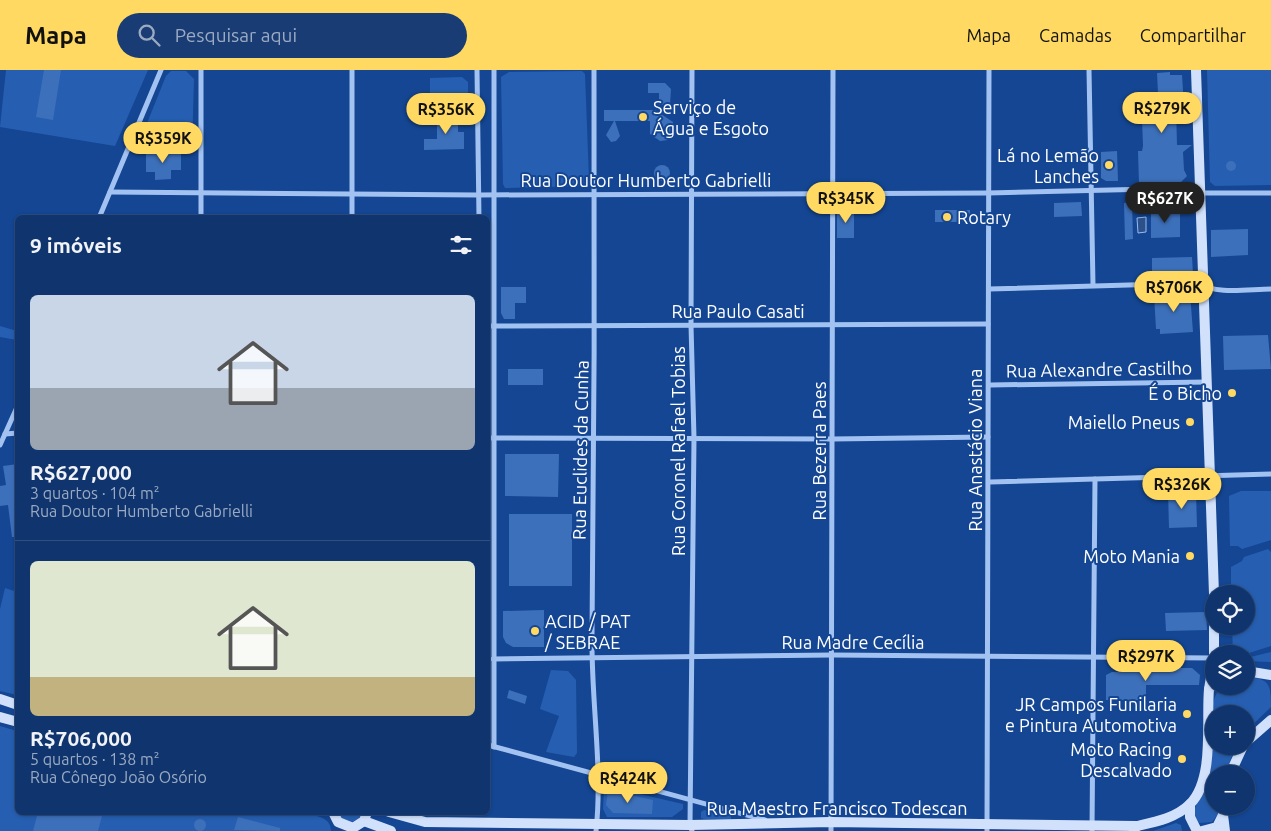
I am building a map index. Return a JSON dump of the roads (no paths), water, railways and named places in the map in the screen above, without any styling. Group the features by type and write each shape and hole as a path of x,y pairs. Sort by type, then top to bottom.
{"main road":[{"path":"1196,70 1212,476 1214,585"},
{"path":"1255,672 1271,675"},
{"path":"1195,827 1190,804 1203,776 1208,751 1211,695"},
{"path":"0,700 15,704"},
{"path":"0,717 15,721"},
{"path":"1255,734 1271,720"},
{"name":"Rua Maestro Francisco Todescan","path":"400,815 425,822 496,827 691,828 778,823 830,826 1135,829 1168,818 1190,804"},
{"path":"333,815 340,828 353,829 366,817 391,831"},
{"path":"1202,831 1217,827 1222,815"},
{"path":"1223,815 1224,831"}],"street":[{"path":"100,215 161,70"},
{"path":"201,70 201,215"},
{"path":"352,70 352,215"},
{"path":"478,70 478,215"},
{"path":"494,70 495,195 490,326 494,438 493,659 490,746 778,823"},
{"name":"Rua Euclides da Cunha","path":"594,70 595,326 592,658 597,775 596,828"},
{"name":"Rua Coronel Rafael Tobias","path":"691,828 694,438 691,325 692,70"},
{"name":"Rua Bezerra Paes","path":"830,826 833,655 833,70"},
{"name":"Rua Anastácio Viana","path":"987,828 990,482 988,437 990,384 988,193 990,70"},
{"path":"1088,70 1093,285"},
{"name":"Rua Doutor Humberto Gabrielli","path":"110,192 495,195 988,193 1194,188 1200,193 1271,193"},
{"path":"989,289 1198,283 1205,287 1271,289"},
{"name":"Rua Paulo Casati","path":"490,326 988,324"},
{"name":"Rua Alexandre Castilho","path":"990,384 1208,382"},
{"path":"0,445 15,412"},
{"path":"5,434 15,433"},
{"path":"490,438 832,439 988,437"},
{"path":"990,482 1271,474"},
{"path":"1092,828 1095,479"},
{"name":"Rua Madre Cecília","path":"493,659 833,655 1205,659"}],"place":[{"name":"Serviço de Água e Esgoto","path":"643,117"},
{"name":"Lá no Lemão Lanches","path":"1109,165"},
{"name":"Rotary","path":"947,217"},
{"name":"É o Bicho","path":"1232,393"},
{"name":"Maiello Pneus","path":"1190,422"},
{"name":"Moto Mania","path":"1190,556"},
{"name":"ACID / PAT / SEBRAE","path":"535,631"},
{"name":"JR Campos Funilaria e Pintura Automotiva","path":"1187,714"},
{"name":"Moto Racing Descalvado","path":"1182,759"}]}
